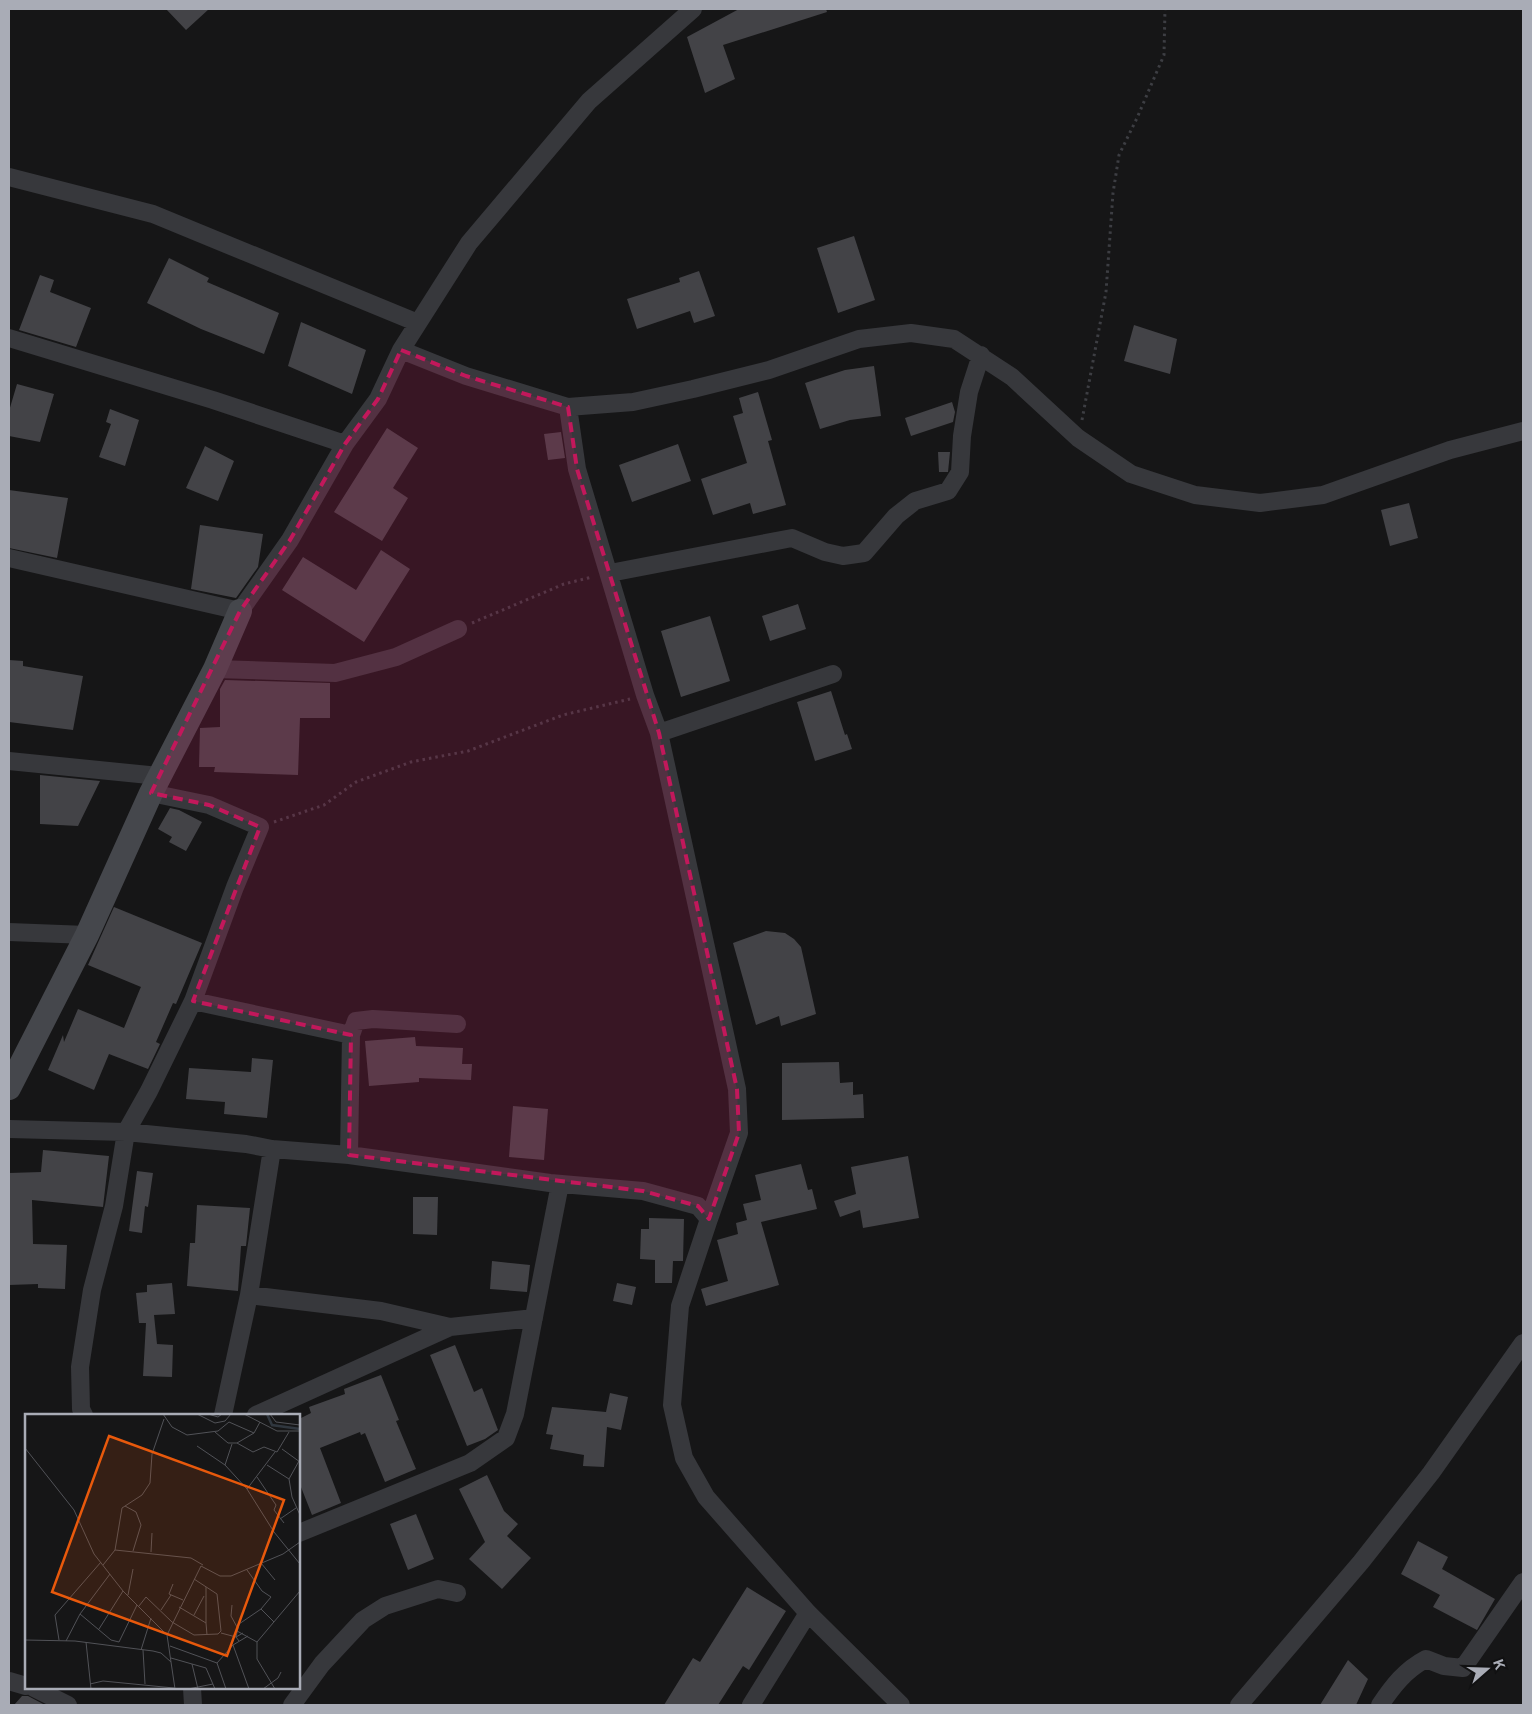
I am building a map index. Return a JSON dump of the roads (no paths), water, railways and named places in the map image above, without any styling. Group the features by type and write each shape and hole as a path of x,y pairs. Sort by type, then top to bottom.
{"street":[{"path":"9,1088 87,935 155,785 215,669 240,611 290,540 345,444 378,399 401,350 418,323 469,243 590,101 693,9"},
{"path":"9,177 153,214 418,323"},
{"path":"401,350 466,376 568,407 633,402 693,389 768,370 859,339 911,333 954,339 1012,377 1078,438 1131,474 1195,495 1260,503 1322,495 1450,450 1523,430"},
{"path":"9,338 213,400 345,444"},
{"path":"610,573 792,538 825,552 843,556 864,553 896,516 915,502 948,491 960,472 962,436 969,392 981,355"},
{"path":"568,407 577,468 645,695 660,733 737,1089 738,1133 680,1306 672,1406 684,1458 706,1497 808,1612 901,1705"},
{"path":"9,558 240,611"},
{"path":"215,669 335,673 396,657 458,629"},
{"path":"660,733 833,674"},
{"path":"9,761 155,785 260,827 235,886 193,1001 149,1091 126,1132 114,1206 92,1290 80,1367 81,1409 84,1414"},
{"path":"9,932 87,935"},
{"path":"193,1001 351,1035"},
{"path":"349,1155 351,1035 356,1021 373,1019 457,1024"},
{"path":"9,1129 126,1132 246,1144 272,1149 349,1155 560,1184 643,1191 698,1206 708,1219"},
{"path":"223,1414 249,1295 272,1149"},
{"path":"300,1533 470,1463 506,1438 515,1414 560,1184"},
{"path":"249,1295 382,1311 450,1327"},
{"path":"258,1414 450,1327 534,1318"},
{"path":"1239,1705 1361,1562 1518,1361 1523,1343"},
{"path":"1380,1705 1396,1682 1412,1666 1426,1659 1444,1666 1463,1668 1523,1582"},
{"path":"292,1705 322,1664 363,1620 385,1606 438,1589 457,1593"},
{"path":"751,1705 808,1612"},
{"path":"9,1681 25,1686"},
{"path":"36,1689 68,1705"},
{"path":"192,1689 193,1705"}]}
